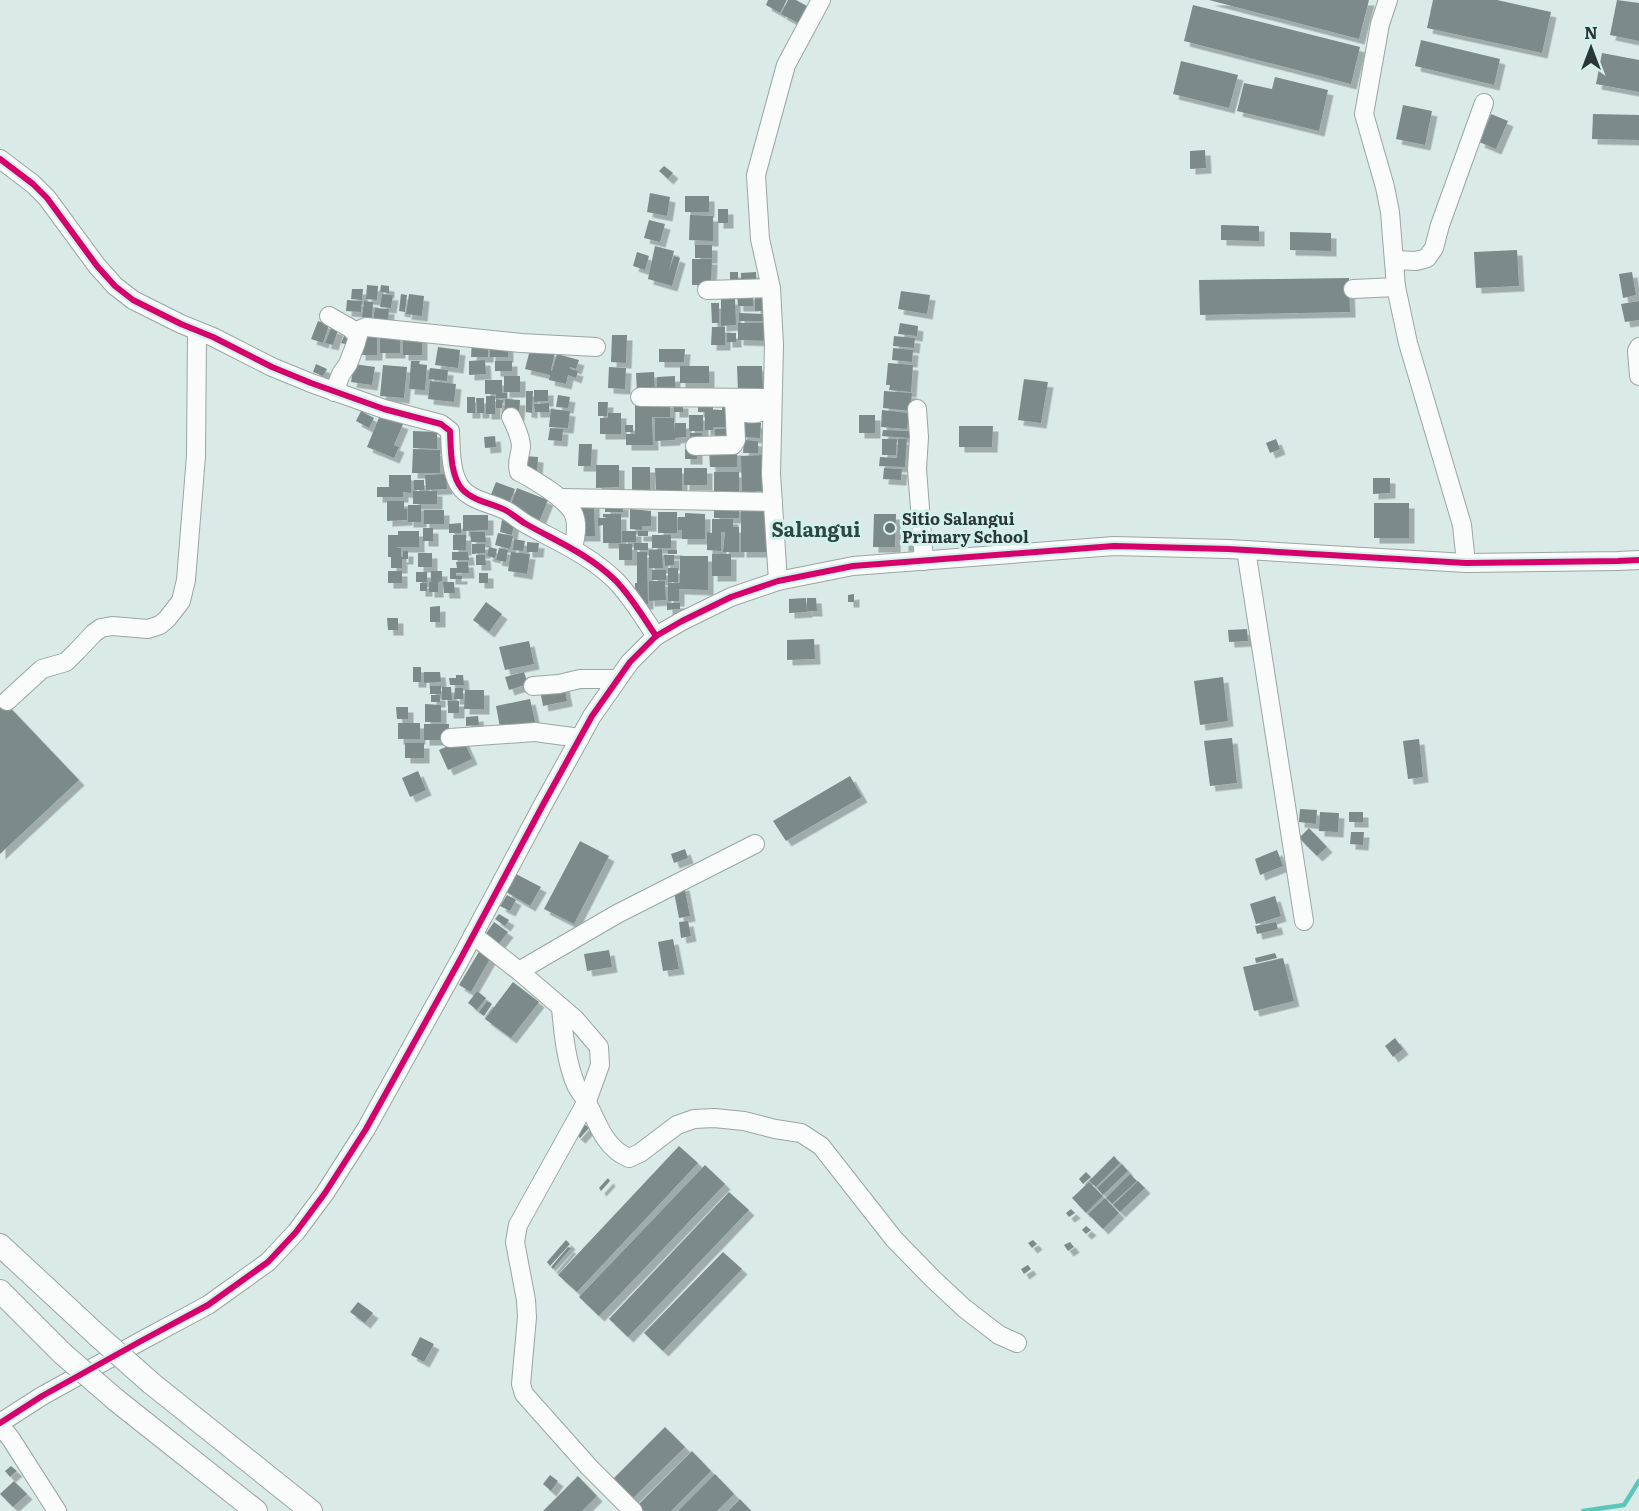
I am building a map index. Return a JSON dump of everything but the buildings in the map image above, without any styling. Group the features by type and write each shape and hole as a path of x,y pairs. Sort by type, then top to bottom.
{"main road":[{"path":"0,1245 151,1383 310,1511"},
{"path":"0,1291 63,1354 116,1400 256,1511"}],"street":[{"path":"778,581 771,474 774,345 771,288 760,239 756,175 786,65 821,0"},
{"path":"1389,0 1380,24 1365,114 1390,212 1396,287 1408,343 1462,525 1466,562"},
{"path":"1394,260 1416,261 1427,258 1434,248 1440,225 1484,103"},
{"path":"0,159 33,184 47,198 97,266 119,290 133,300 272,367 334,392 384,409 441,424 450,431 456,479 467,494 506,510 595,563 628,595 656,636"},
{"path":"1353,289 1396,287"},
{"path":"707,290 771,288"},
{"path":"329,316 350,328 358,336"},
{"path":"334,392 348,364 359,330 366,327 521,343 596,347"},
{"path":"7,701 42,669 66,662 101,628 112,626 148,629 167,619 181,601 186,580 196,456 197,331"},
{"path":"1639,347 1637,351 1639,376"},
{"path":"640,397 735,405 771,398"},
{"path":"695,446 733,445 735,443 735,405"},
{"path":"917,409 917,469 924,561"},
{"path":"511,417 521,446 517,465 519,472 561,498 573,512 577,532 573,548"},
{"path":"561,498 773,502"},
{"path":"57,1511 0,1424 52,1391 208,1305 268,1262 284,1246 325,1193 366,1129 580,738 617,679 656,636 710,606 778,581 853,566 1114,546 1246,550 1466,562 1639,560"},
{"path":"1246,550 1304,921"},
{"path":"533,686 579,680 617,679"},
{"path":"450,738 535,732 580,738"},
{"path":"519,971 617,914 755,844"},
{"path":"473,935 575,1019 599,1047 600,1065 587,1101 518,1225 515,1242 527,1317 521,1384 524,1394 589,1467 633,1511"},
{"path":"561,1007 565,1045 576,1085 587,1101 602,1135 621,1155 629,1158 640,1153 677,1125 693,1119 714,1118 744,1121 775,1129 801,1132 821,1146 894,1239 933,1279 964,1308 999,1335 1017,1343"}],"waterway":[{"path":"1583,1511 1624,1505 1639,1481"}],"cycle path":[{"path":"0,159 33,184 47,198 97,266 115,286 133,300 272,367 311,383 384,409 441,424 450,431 453,469 462,489 472,497 507,511 605,571 621,586 656,636"},
{"path":"0,1423 42,1396 208,1305 268,1262 296,1232 325,1193 366,1129 592,716 630,662 656,636 682,621 731,597 778,581 853,566 1114,546 1228,549 1466,563 1639,560"}],"place":[{"name":"Sitio Salangui Primary School","path":"890,528"}],"district":[{"name":"Salangui","path":"816,530"}]}
